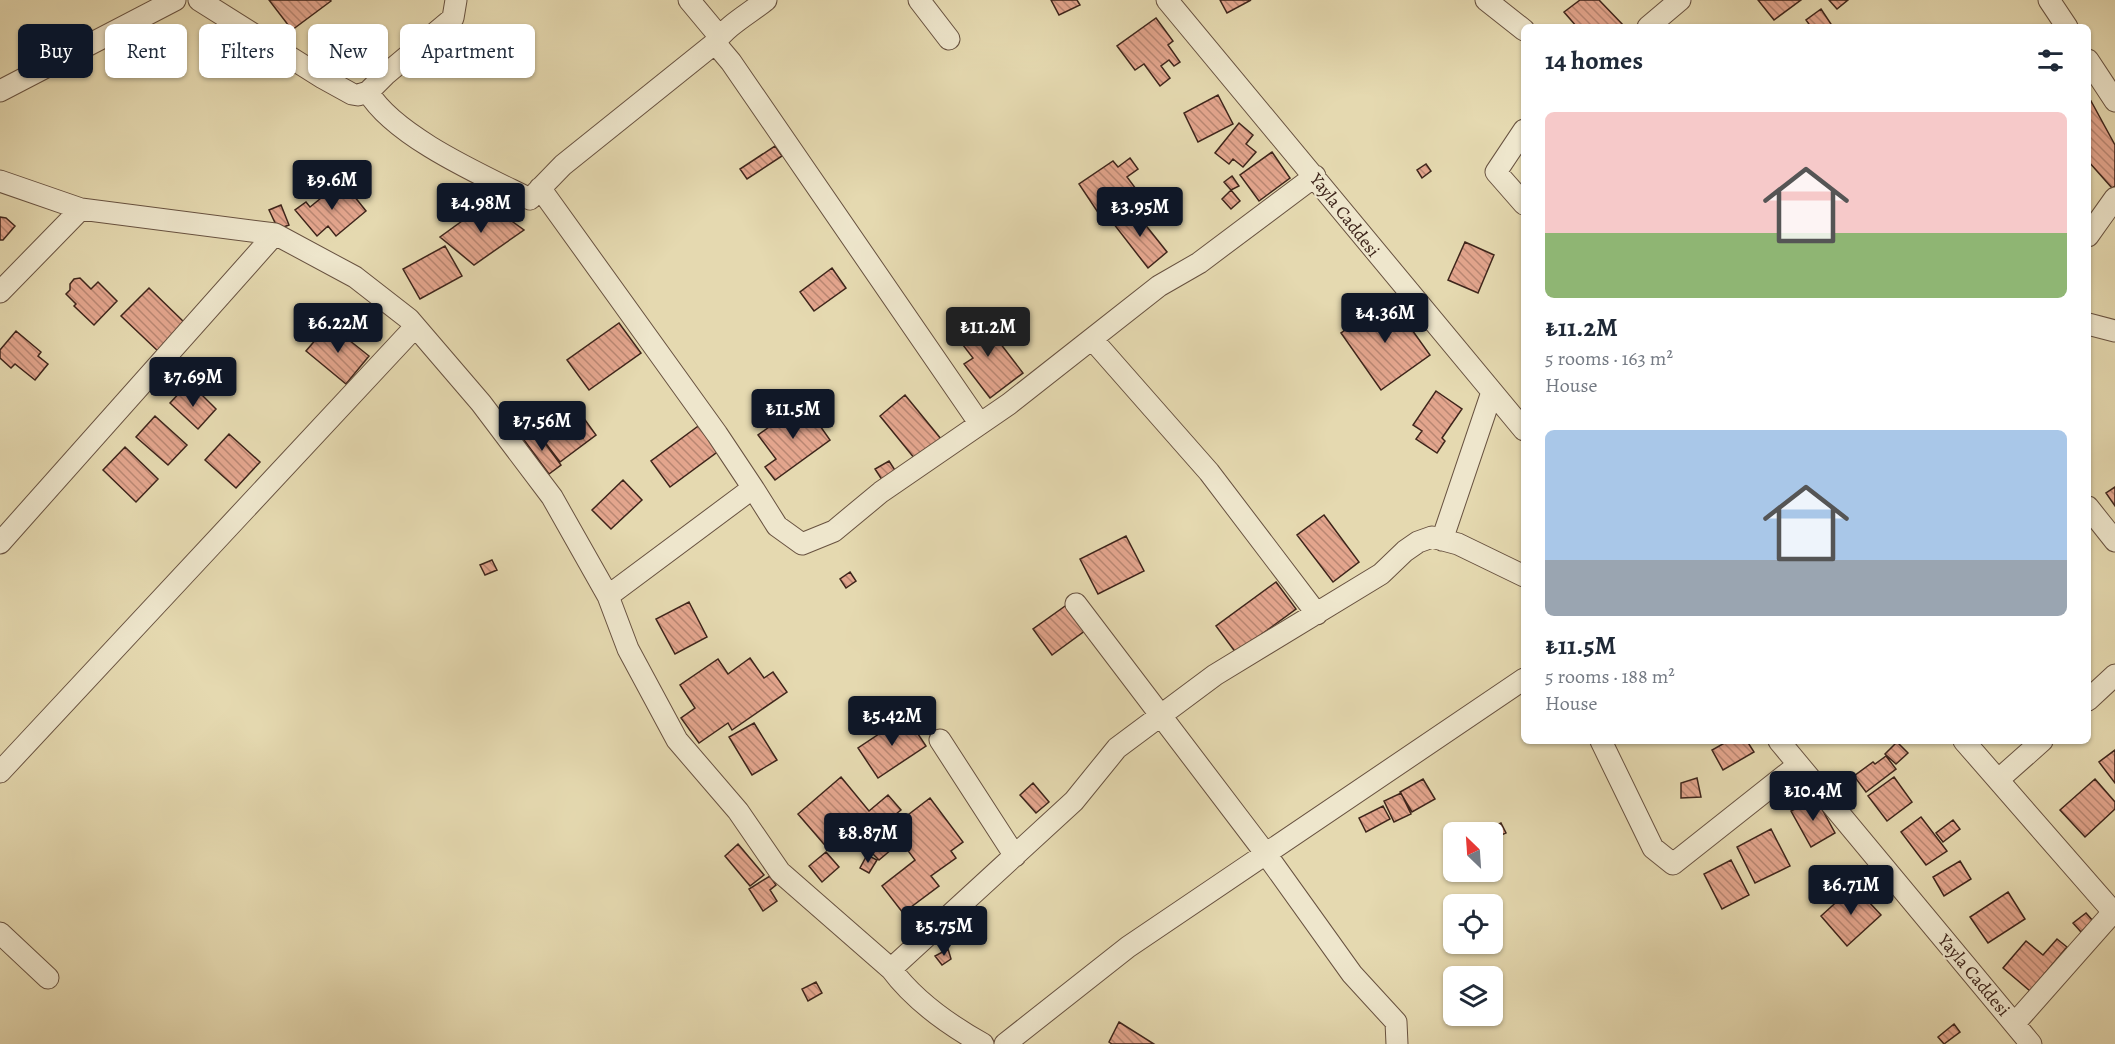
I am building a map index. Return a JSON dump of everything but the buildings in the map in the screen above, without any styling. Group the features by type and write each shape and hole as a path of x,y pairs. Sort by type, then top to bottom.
{"street":[{"path":"0,91 175,0"},
{"path":"199,0 352,94 358,95 368,92 453,18 456,0"},
{"path":"689,0 980,424"},
{"path":"368,92 376,106 394,122 445,156 530,199 563,165 717,40 726,29 766,0"},
{"path":"919,0 949,39"},
{"name":"Yayla Caddesi","path":"1167,0 1521,426"},
{"path":"1486,0 1521,28"},
{"path":"1652,24 1680,0"},
{"path":"2049,0 2065,24"},
{"path":"2091,65 2115,101"},
{"path":"1521,134 1496,172 1521,201"},
{"path":"540,188 710,425 777,526 802,544 834,531 881,492 980,424 1159,286 1199,262 1315,176"},
{"path":"0,182 81,209 275,234 356,277 409,319 481,403 552,497 608,596 628,649 677,740 738,811 780,872 891,969 924,1003 961,1031 983,1044"},
{"path":"2091,232 2115,198"},
{"path":"0,292 81,209"},
{"path":"0,543 275,234"},
{"path":"2091,325 2115,331"},
{"path":"0,772 415,327"},
{"path":"1092,339 1209,472 1317,614"},
{"path":"1442,540 1492,392"},
{"path":"608,596 753,488"},
{"path":"2091,511 2115,541"},
{"path":"891,969 1074,801 1117,748 1215,675 1381,574 1418,542 1432,537 1458,544 1521,575"},
{"path":"1076,604 1161,713 1352,974 1396,1022 1396,1044"},
{"path":"2091,697 2115,675"},
{"path":"1005,1044 1128,947 1521,681"},
{"path":"940,740 1016,856"},
{"path":"1602,744 1653,848 1674,864 1798,765"},
{"name":"Yayla Caddesi","path":"1781,744 2031,1044"},
{"path":"1967,744 2114,912 2015,1023"},
{"path":"1998,780 2039,744"},
{"path":"0,933 48,978"}]}
